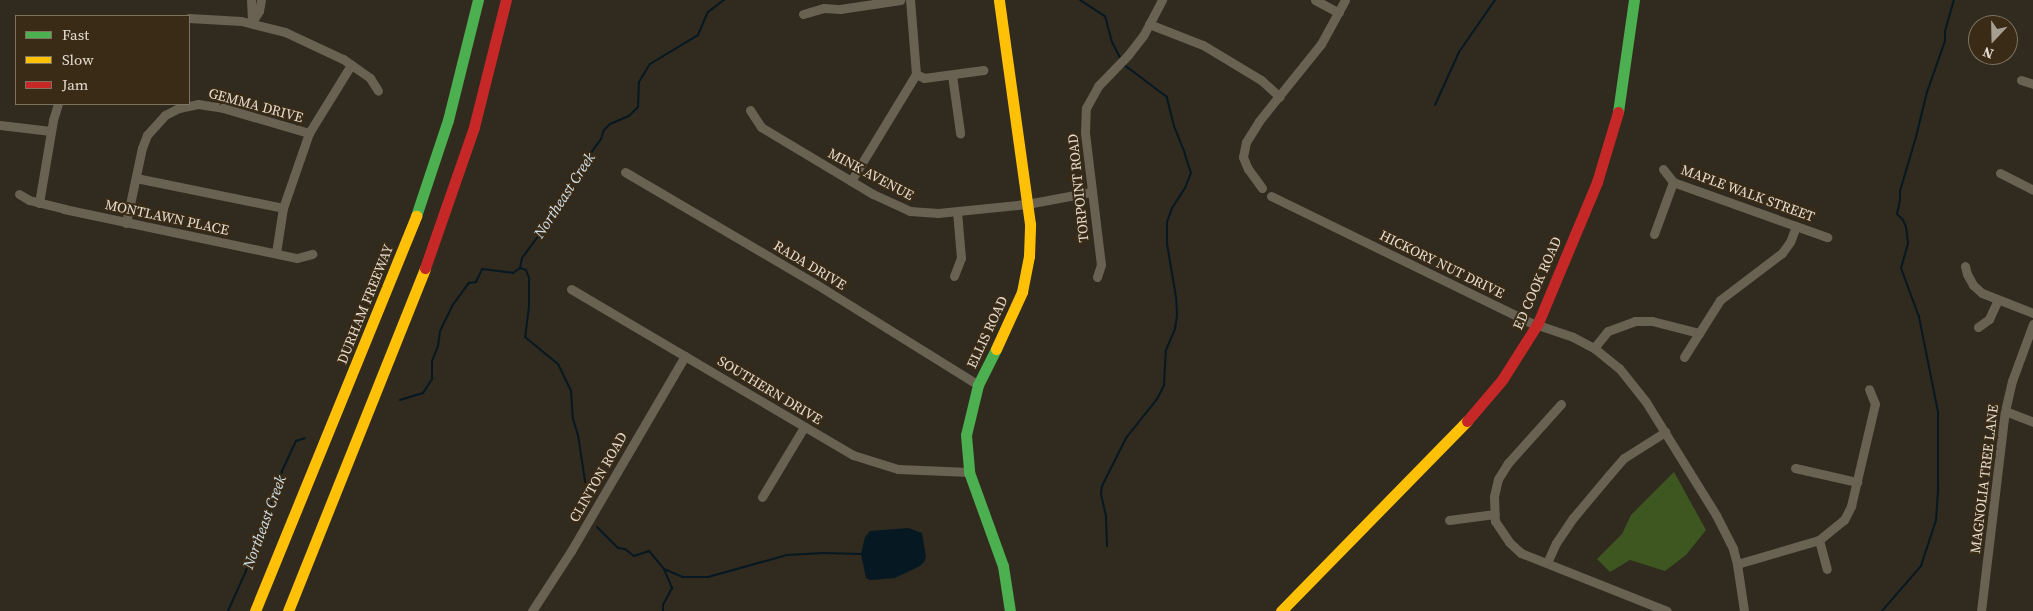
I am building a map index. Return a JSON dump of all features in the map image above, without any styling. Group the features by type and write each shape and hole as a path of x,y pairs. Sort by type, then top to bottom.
{"main road":[{"name":"DURHAM FREEWAY","path":"256,611 411,232 448,120 478,0"},
{"path":"288,611 436,241 474,127 506,0"},
{"name":"ELLIS ROAD","path":"999,0 1030,224 1029,256 1022,292 978,385 966,435 969,472 1003,566 1010,611"},
{"name":"ED COOK ROAD","path":"1281,611 1470,418 1502,380 1538,323 1598,182 1607,153 1620,106 1634,0"}],"street":[{"path":"251,0 252,22"},
{"path":"252,22 259,11 261,0"},
{"path":"803,14 824,8 840,9 900,0"},
{"path":"850,181 916,74 910,0"},
{"name":"TORPOINT ROAD","path":"1097,277 1101,265 1085,133 1086,108 1098,86 1128,55 1150,24 1162,0"},
{"path":"1314,0 1339,13"},
{"path":"1262,188 1251,174 1243,157 1246,142 1259,122 1321,44 1346,0"},
{"path":"190,18 252,22 302,38 329,51 370,78 378,91"},
{"path":"1150,24 1203,45 1261,80 1280,97"},
{"path":"276,253 283,208 309,133 351,65"},
{"path":"916,74 924,78 983,70"},
{"path":"952,75 960,133"},
{"path":"2021,80 2033,84"},
{"name":"GEMMA DRIVE","path":"126,223 142,148 147,135 165,115 179,108 198,104 223,108 309,133"},
{"path":"39,203 51,131 58,105"},
{"name":"MINK AVENUE","path":"750,110 760,127 850,181 910,211 926,214 1027,204 1091,192"},
{"path":"0,125 51,131"},
{"name":"MAPLE WALK STREET","path":"1663,170 1673,182 1827,237"},
{"name":"RADA DRIVE","path":"625,172 816,284 978,385"},
{"path":"2000,173 2033,190"},
{"path":"136,178 283,208"},
{"path":"1654,234 1673,182"},
{"name":"MONTLAWN PLACE","path":"19,194 39,203 126,223 297,258 312,254"},
{"name":"HICKORY NUT DRIVE","path":"1271,196 1529,322 1538,323 1594,348 1618,368 1646,402 1716,515 1733,549 1744,611"},
{"path":"954,276 961,258 957,211"},
{"path":"1684,357 1720,300 1782,253 1790,242 1796,226"},
{"path":"1965,266 1966,274 1977,290 2033,313"},
{"name":"SOUTHERN DRIVE","path":"571,289 853,455 886,467 921,472 969,472"},
{"path":"1978,326 1989,319 1998,300"},
{"path":"1594,348 1608,331 1635,320 1652,321 1699,333"},
{"name":"MAGNOLIA TREE LANE","path":"1982,611 2005,412 2012,381 2033,324"},
{"name":"CLINTON ROAD","path":"532,611 570,551 685,356"},
{"path":"1737,564 1819,540 1844,520 1851,506 1875,404 1869,389"},
{"path":"1561,404 1508,464 1498,479 1494,496 1495,520 1509,542 1521,553 1661,610"},
{"path":"2005,412 2033,422"},
{"path":"762,496 804,426"},
{"path":"1547,563 1556,543 1573,518 1608,475 1624,458 1665,432"},
{"path":"1795,468 1857,482"},
{"path":"1449,520 1495,514"},
{"path":"1819,540 1827,569"}],"green space":[{"path":"1674,472 1706,530 1686,555 1665,571 1630,560 1610,572 1597,559 1622,534 1631,515"}],"water":[{"path":"908,528 922,533 926,557 924,562 920,566 895,578 870,580 866,578 861,554 865,537 870,531"}],"waterway":[{"name":"Northeast Creek","path":"400,400 423,393 432,379 432,361 438,346 440,331 452,306 469,283 476,282 482,269 513,273 520,268 522,258 563,203 569,183 601,139 604,130 610,124 629,116 638,107 639,82 650,64 698,35 708,12 724,0"},
{"path":"1080,0 1105,16 1112,42 1120,58"},
{"path":"1435,105 1459,52 1495,0"},
{"path":"1882,611 1921,566 1936,520 1938,412 1919,317 1901,268 1908,243 1906,227 1903,220 1897,214 1900,191 1927,92 1945,41 1945,31 1954,0"},
{"path":"1107,546 1106,516 1101,494 1102,486 1126,438 1157,399 1164,385 1166,350 1175,329 1177,314 1167,244 1167,222 1172,208 1185,188 1191,173 1174,126 1167,97 1123,64"},
{"path":"520,268 526,270 529,278 529,306 525,337 558,364 571,391 573,419 578,435 588,500"},
{"name":"Northeast Creek","path":"228,611 246,571 254,540 260,534 266,520 282,471 296,441 305,438"},
{"path":"597,527 618,548 625,549 634,556 649,551 664,569 672,588 663,605 663,611"},
{"path":"664,569 683,577 708,577 787,555 820,553 862,554"}],"traffic: fast":[{"path":"416,216 448,120 478,0"},
{"path":"1618,112 1634,0"},
{"path":"996,349 978,385 966,435 969,472 1003,566 1010,611"}],"traffic: slow":[{"path":"996,349 1022,292 1029,256 1030,224 999,0"},
{"path":"255,611 416,216"},
{"path":"288,611 425,268"},
{"path":"1281,611 1467,421"}],"traffic: jam":[{"path":"425,268 474,127 506,0"},
{"path":"1467,421 1502,380 1538,323 1597,182 1618,112"}]}
